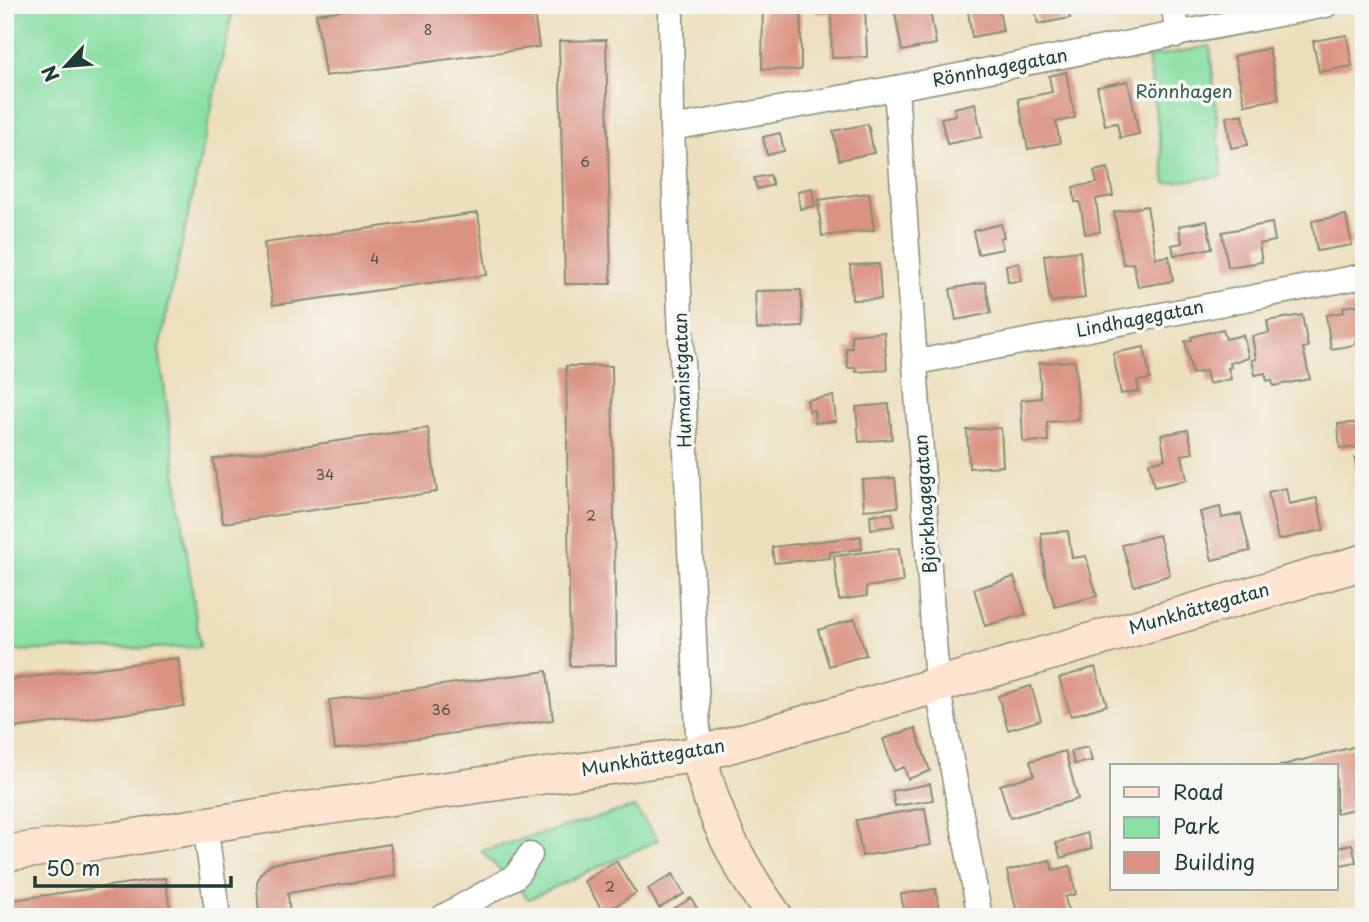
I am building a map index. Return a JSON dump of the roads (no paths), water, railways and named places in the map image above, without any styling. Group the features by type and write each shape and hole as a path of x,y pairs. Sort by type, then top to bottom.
{"main road":[{"name":"Munkhättegatan","path":"5,853 114,840 699,754 1364,562"},
{"path":"699,754 706,789 726,839 775,917"}],"street":[{"name":"Humanistgatan","path":"671,5 672,128 699,754"},
{"path":"1174,5 1177,35"},
{"name":"Rönnhagegatan","path":"672,128 1326,5"},
{"name":"Björkhagegatan","path":"896,88 917,362 937,684 980,917"},
{"name":"Lindhagegatan","path":"917,362 1364,276"},
{"path":"205,825 218,917"},
{"path":"443,917 516,876 530,855"}],"park label":[{"name":"Rönnhagen","path":"1184,92"}]}
